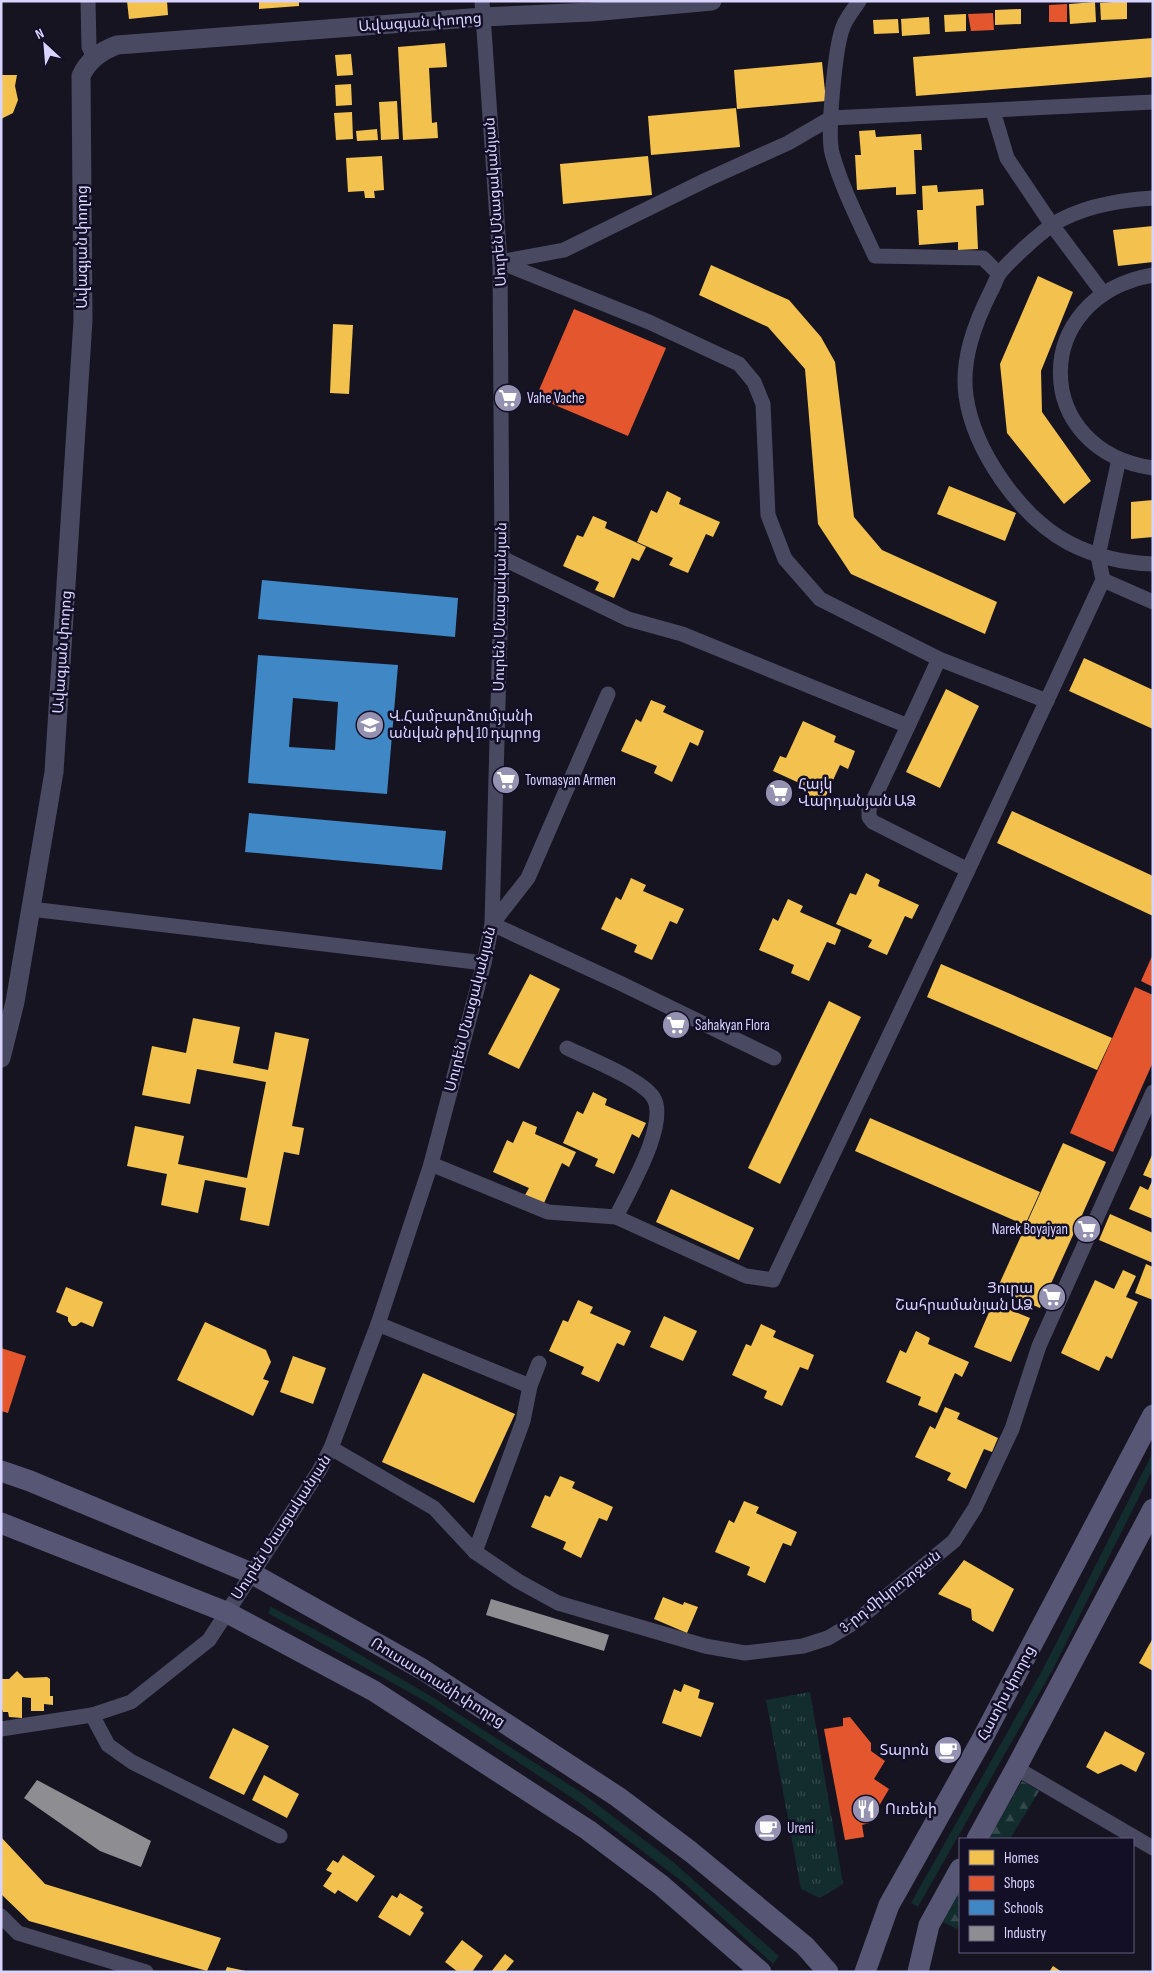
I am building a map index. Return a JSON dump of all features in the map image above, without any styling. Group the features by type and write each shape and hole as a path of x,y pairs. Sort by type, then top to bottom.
{"main road":[{"name":"Հատիս փողոց","path":"865,1972 889,1904 980,1743 1153,1415"},
{"name":"Ռուսաստանի փողոց","path":"1,1471 30,1481 251,1573 422,1669 618,1797 691,1852 805,1946 828,1972"},
{"path":"978,1838 1153,1509"},
{"path":"1,1523 226,1612 374,1691 588,1830 661,1885 761,1972"},
{"path":"918,1972 930,1925 959,1871"}],"street":[{"path":"88,1 90,47 94,58"},
{"name":"Ավագյան փողոց","path":"1,1058 15,1002 54,772 83,320 81,76 86,65 108,48 118,45 482,9 591,7 712,1"},
{"path":"859,1 843,27 835,71 831,118 832,151 845,189 875,256 983,258 999,274"},
{"name":"Սուրեն Մնացականյան","path":"1,1729 92,1715 131,1702 208,1640 319,1471 331,1448 378,1324 431,1164 484,962 492,924 502,558 500,262 482,9"},
{"path":"500,262 564,250 706,180 788,143 831,118 1153,102"},
{"path":"993,111 1007,158 1052,225 1103,293"},
{"path":"1153,198 1124,200 1086,210 1052,225 999,274 980,313 967,353 966,395 976,434 994,469 1016,497 1040,522 1068,543 1098,556 1153,564"},
{"path":"500,262 649,322 739,364 754,382 762,404 768,514 786,559 820,599 940,659 1047,702"},
{"path":"1153,275 1133,278 1103,293 1080,314 1068,334 1061,356 1060,376 1063,395 1079,428 1094,443 1119,459 1153,468"},
{"path":"431,1164 548,1212 616,1217 746,1276 773,1280 968,870 1103,580 1098,556 1119,459"},
{"path":"502,558 628,619 682,634 908,726"},
{"path":"1103,580 1153,602"},
{"path":"940,659 869,809 869,816 874,822 968,870"},
{"path":"608,694 528,878 492,924 622,984 774,1058"},
{"path":"31,909 484,962"},
{"path":"568,1048 644,1086 654,1098 659,1115 645,1160 616,1217"},
{"name":"3-րդ միկրոշրջան","path":"331,1448 434,1508 475,1552 518,1581 558,1603 705,1646 745,1653 803,1646 828,1638 855,1622 954,1541 975,1508 1012,1429 1039,1346 1153,1092"},
{"path":"378,1324 530,1386"},
{"path":"475,1552 523,1421 530,1386 540,1362"},
{"path":"92,1715 108,1745 132,1762 280,1836"},
{"path":"1016,1768 1153,1848"},
{"path":"1,1916 18,1933 146,1972"}],"green space":[{"path":"1153,1452 1153,1469 1053,1669 918,1907 911,1903 1043,1669"},
{"path":"271,1607 337,1641 432,1697 582,1793 672,1861 779,1956 773,1964 684,1883 577,1801 430,1704 268,1613"},
{"path":"810,1692 843,1884 820,1898 801,1889 766,1700"},
{"path":"1022,1781 1039,1791 1011,1838 989,1838"},
{"path":"959,1890 959,1925 957,1929 941,1921"}],"building: Homes":[{"path":"127,1 167,1 168,15 129,19"},
{"path":"259,1 299,1 299,6 259,9"},
{"path":"1127,1 1127,19 1101,20 1100,3"},
{"path":"1095,2 1096,22 1070,24 1069,4"},
{"path":"1021,9 1021,24 995,25 995,10"},
{"path":"966,14 966,31 945,32 944,15"},
{"path":"929,17 930,34 902,36 901,19"},
{"path":"898,19 899,33 874,34 873,20"},
{"path":"1153,38 1153,77 916,96 913,57"},
{"path":"445,43 447,67 429,68 432,123 437,122 438,138 403,140 398,47"},
{"path":"351,54 353,75 337,76 335,55"},
{"path":"822,62 826,101 737,109 734,70"},
{"path":"1,75 17,75 15,86 18,100 13,113 1,119"},
{"path":"351,84 352,105 336,106 335,85"},
{"path":"397,101 399,139 381,140 379,102"},
{"path":"736,108 740,147 651,155 648,116"},
{"path":"352,112 353,139 336,140 334,113"},
{"path":"377,129 378,140 357,141 356,131"},
{"path":"875,130 876,137 921,134 922,150 914,150 916,194 896,195 896,187 857,190 855,155 861,155 859,131"},
{"path":"382,156 384,190 374,191 375,198 365,198 364,191 348,192 346,158"},
{"path":"648,156 652,195 563,204 560,164"},
{"path":"937,185 938,192 983,189 984,205 976,206 978,249 958,250 958,242 919,245 917,210 923,210 922,186"},
{"path":"1153,226 1153,262 1118,266 1113,230"},
{"path":"711,265 789,300 821,337 835,362 854,517 882,550 997,602 985,634 851,574 818,524 805,369 768,327 699,295"},
{"path":"1038,276 1073,292 1041,371 1042,412 1091,481 1064,504 1007,433 1000,364"},
{"path":"333,324 353,325 349,394 330,393"},
{"path":"949,486 1016,513 1005,541 937,514"},
{"path":"667,491 681,498 679,504 720,522 713,537 706,534 688,573 669,565 673,558 637,542 651,510 657,513"},
{"path":"1153,500 1153,537 1131,539 1131,502"},
{"path":"593,516 607,522 605,528 646,547 639,561 632,558 614,598 595,590 599,582 563,566 577,535 583,537"},
{"path":"1084,658 1153,690 1153,729 1069,691"},
{"path":"946,689 979,706 940,788 906,772"},
{"path":"651,700 666,706 663,712 704,731 698,746 690,742 672,782 654,773 657,766 621,751 636,719 641,722"},
{"path":"803,721 836,736 834,742 855,751 848,769 840,765 823,802 805,794 808,787 773,771 780,756 786,758"},
{"path":"1012,811 1153,876 1153,916 997,843"},
{"path":"866,873 880,880 878,886 919,905 912,919 905,916 887,955 868,947 872,940 836,924 850,893 856,895"},
{"path":"631,878 646,885 643,891 684,909 677,924 670,921 652,960 634,952 637,945 601,929 616,897 621,900"},
{"path":"788,899 803,906 800,912 841,930 835,945 827,942 809,981 791,973 794,965 759,950 773,918 778,921"},
{"path":"941,964 1112,1038 1097,1070 927,997"},
{"path":"530,974 560,989 519,1069 488,1054"},
{"path":"829,1001 861,1017 780,1184 748,1168"},
{"path":"193,1018 240,1027 233,1063 268,1070 275,1032 309,1039 292,1126 304,1128 299,1155 284,1152 269,1226 240,1220 246,1188 205,1180 198,1213 161,1205 167,1174 127,1166 135,1126 184,1136 178,1164 247,1178 266,1082 197,1069 190,1104 142,1095 152,1046 186,1053"},
{"path":"593,1092 607,1099 605,1105 646,1123 639,1138 632,1134 614,1174 595,1166 598,1159 563,1143 577,1111 583,1114"},
{"path":"870,1118 1040,1192 1025,1225 855,1151"},
{"path":"523,1121 537,1127 535,1134 576,1152 569,1167 562,1163 544,1203 525,1195 529,1188 493,1172 507,1140 513,1143"},
{"path":"1063,1143 1106,1162 1040,1308 997,1289"},
{"path":"1153,1153 1153,1179 1143,1175"},
{"path":"1153,1179 1153,1219 1129,1209 1140,1186 1148,1190"},
{"path":"671,1189 754,1228 739,1260 656,1222"},
{"path":"1110,1214 1153,1233 1153,1263 1099,1240"},
{"path":"1146,1264 1153,1267 1153,1300 1135,1293"},
{"path":"1123,1270 1136,1276 1126,1297 1138,1302 1112,1359 1106,1356 1099,1371 1061,1353 1095,1280 1114,1289"},
{"path":"66,1287 103,1302 93,1327 81,1322 76,1326 72,1326 68,1321 68,1317 56,1312"},
{"path":"578,1300 593,1307 590,1313 631,1331 624,1346 617,1343 599,1382 581,1374 584,1367 549,1351 563,1320 568,1322"},
{"path":"993,1303 1030,1318 1011,1362 974,1347"},
{"path":"664,1316 697,1331 683,1361 650,1347"},
{"path":"205,1322 266,1350 271,1362 263,1379 269,1381 253,1416 177,1380"},
{"path":"761,1324 776,1331 773,1337 814,1355 808,1370 800,1367 782,1406 764,1398 767,1391 732,1375 746,1344 751,1346"},
{"path":"916,1331 930,1338 928,1344 969,1362 962,1377 955,1373 937,1413 918,1405 921,1397 886,1382 900,1350 906,1353"},
{"path":"293,1356 326,1368 313,1404 280,1392"},
{"path":"423,1373 515,1414 474,1503 382,1462"},
{"path":"945,1407 960,1413 957,1419 998,1438 992,1452 984,1449 966,1489 947,1480 951,1473 915,1457 930,1426 935,1429"},
{"path":"560,1476 575,1482 572,1488 613,1507 607,1521 599,1518 581,1558 563,1549 566,1542 531,1527 545,1495 550,1497"},
{"path":"744,1501 759,1507 756,1513 797,1532 791,1546 783,1543 765,1583 747,1575 750,1567 715,1552 729,1520 734,1523"},
{"path":"964,1560 1014,1589 993,1632 972,1620 971,1609 938,1594"},
{"path":"663,1597 683,1605 684,1602 698,1607 687,1633 654,1619"},
{"path":"1153,1638 1153,1671 1139,1663"},
{"path":"17,1671 24,1678 47,1677 50,1679 50,1696 53,1696 53,1705 44,1704 44,1711 31,1711 31,1698 22,1697 22,1718 9,1717 8,1712 3,1712 1,1679 9,1679"},
{"path":"684,1684 700,1690 698,1698 714,1703 701,1737 662,1723 674,1689 681,1692"},
{"path":"233,1728 269,1746 244,1795 209,1778"},
{"path":"1105,1731 1145,1753 1136,1772 1121,1764 1098,1774 1086,1767"},
{"path":"264,1775 299,1794 287,1818 252,1800"},
{"path":"1,1837 45,1884 221,1938 207,1971 29,1921 1,1894"},
{"path":"343,1855 375,1876 357,1902 338,1890 335,1894 323,1886 332,1873 326,1870 333,1860 338,1863"},
{"path":"400,1893 423,1907 420,1910 424,1913 410,1936 378,1917 392,1895 397,1898"},
{"path":"462,1940 483,1956 472,1972 458,1972 445,1962"},
{"path":"505,1954 514,1961 505,1972 491,1972"},
{"path":"1053,1966 1062,1972 1049,1972"},
{"path":"227,1967 246,1971 246,1972 225,1972"}],"building: Shops":[{"path":"1067,4 1067,22 1049,22 1049,5"},
{"path":"993,13 994,30 971,31 968,14"},
{"path":"574,309 666,348 628,436 536,397"},
{"path":"1153,954 1153,987 1141,981"},
{"path":"1135,987 1153,995 1153,1062 1113,1152 1070,1133"},
{"path":"1,1348 26,1356 8,1413 1,1411"},
{"path":"850,1717 871,1743 871,1751 885,1761 874,1779 889,1789 869,1823 862,1825 864,1837 845,1840 824,1729 843,1726 843,1718"}],"building: Schools":[{"path":"262,580 458,598 455,637 258,619"},
{"path":"258,655 398,665 387,794 248,783","holes":["293,698 338,702 335,750 289,747"]},
{"path":"249,813 446,831 442,870 245,852"}],"building: Industry":[{"path":"491,1599 609,1635 604,1651 486,1615"},
{"path":"37,1780 151,1841 141,1867 100,1851 24,1798"}],"place":[{"name":"Vahe Vache","path":"508,398"},
{"name":"Վ.Համբարձումյանի անվան թիվ 10 դպրոց","path":"370,725"},
{"name":"Tovmasyan Armen","path":"506,780"},
{"name":"Հայկ Վարդանյան ԱՁ","path":"779,793"},
{"name":"Sahakyan Flora","path":"676,1025"},
{"name":"Narek Boyajyan","path":"1087,1229"},
{"name":"Յուրա Շահրամանյան ԱՁ","path":"1052,1297"},
{"name":"Տարոն","path":"948,1750"},
{"name":"Ուռենի","path":"866,1809"},
{"name":"Ureni","path":"768,1828"}]}
